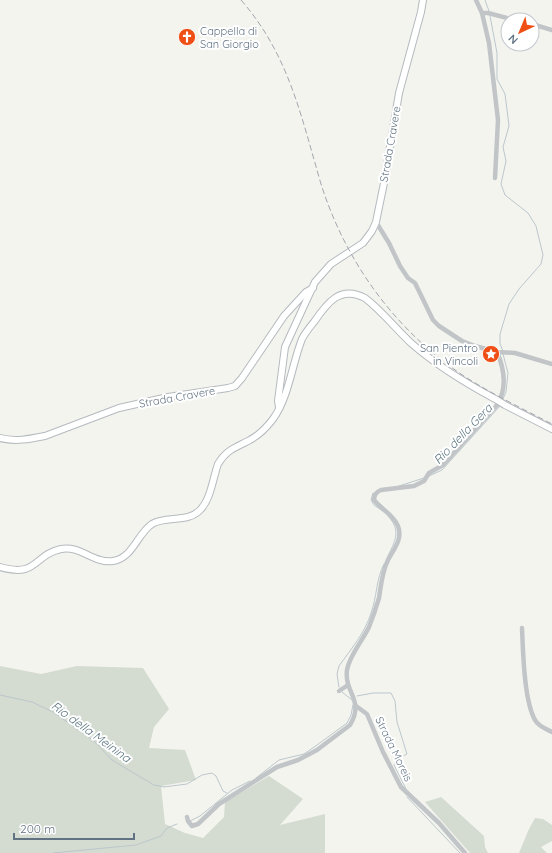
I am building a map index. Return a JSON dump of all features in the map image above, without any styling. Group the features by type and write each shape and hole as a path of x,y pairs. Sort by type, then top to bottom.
{"street":[{"name":"Strada Cravere","path":"279,409 278,401 285,347 318,278 331,264 363,244 376,222 399,93 423,0"},
{"path":"476,0 482,13 489,43 498,120 495,178"},
{"path":"482,13 500,16"},
{"path":"540,26 552,30"},
{"path":"376,222 389,242 400,266 408,278 415,283 433,320 439,326 462,341 552,364"},
{"name":"Strada Cravere","path":"0,438 18,440 33,439 56,432 119,408 168,397 235,386 284,316 306,292 313,288"},
{"path":"0,567 16,571 26,569 51,552 62,549 78,551 106,562 121,559 127,554 142,534 153,524 164,520 188,517 195,514 201,509 207,498 221,459 230,450 249,441 273,420 279,409 303,337 326,304 342,295 350,293 359,295 371,302 411,343 466,383 552,429"},
{"path":"187,817 188,822 192,826 198,824 220,804 277,767 298,760 317,750 350,725 354,719 356,706 352,692 348,685 348,666 365,636 376,610 383,573 400,535 395,519 378,505 374,500 374,496 381,490 414,486 443,465 498,404 503,393 504,382 501,352"},
{"path":"522,628 526,686 530,708 535,721 542,728 552,732"},
{"path":"341,690 348,685"},
{"name":"Strada Moreis","path":"356,706 367,714 383,752 401,787 439,823 465,853"}],"shaded area":[{"path":"0,666 41,674 77,666 143,668 169,709 154,727 149,748 185,750 196,780 161,786 165,824 185,833 203,838 224,817 225,802 269,776 303,799 280,825 325,814 325,853 0,853"},
{"path":"441,797 484,836 485,847 488,853 470,853 425,802"},
{"path":"535,818 543,819 552,825 552,841 541,847 547,853 519,853 529,829"}],"waterway":[{"name":"Rio della Gera","path":"485,0 489,11"},
{"name":"Rio della Gera","path":"490,16 497,53 497,79 505,94 509,126 503,147 506,161 501,184 505,195 528,213 536,226 543,255 541,264 519,289 509,304 500,334 500,344 503,351"},
{"name":"Rio della Gera","path":"502,401 506,392 508,373 503,354"},
{"name":"Rio della Gera","path":"429,476 442,470 500,406"},
{"name":"Rio della Gera","path":"399,486 424,478"},
{"name":"Rio della Gera","path":"373,493 371,500 374,505 384,512"},
{"name":"Rio della Gera","path":"387,558 396,536 395,526 388,516"},
{"name":"Rio della Gera","path":"339,687 337,674 339,666 365,627 373,607 379,576 384,564"},
{"name":"Rio della Gera","path":"342,692 352,700"},
{"path":"357,696 373,693 391,693 395,701 397,722 407,754 397,759 394,765 406,789"},
{"name":"Rio della Meinina","path":"0,695 32,702 53,712 94,741 112,760 154,785 164,787 187,784 202,775 212,773 216,776 223,791 227,793"},
{"name":"Rio della Gera","path":"256,778 279,760 304,754 347,723 351,715 353,705"},
{"path":"190,821 200,816 232,790 250,781"},
{"path":"407,797 460,853"},
{"path":"53,853 136,845 161,836 167,828 177,824"}],"railway":[{"path":"241,0 271,42 282,64 300,110 321,184 332,213 345,241 377,294 418,340 442,360 477,384 552,424"}],"place":[{"name":"Cappella di San Giorgio","path":"187,37"},
{"name":"San Pientro in Vincoli","path":"491,354"}]}
